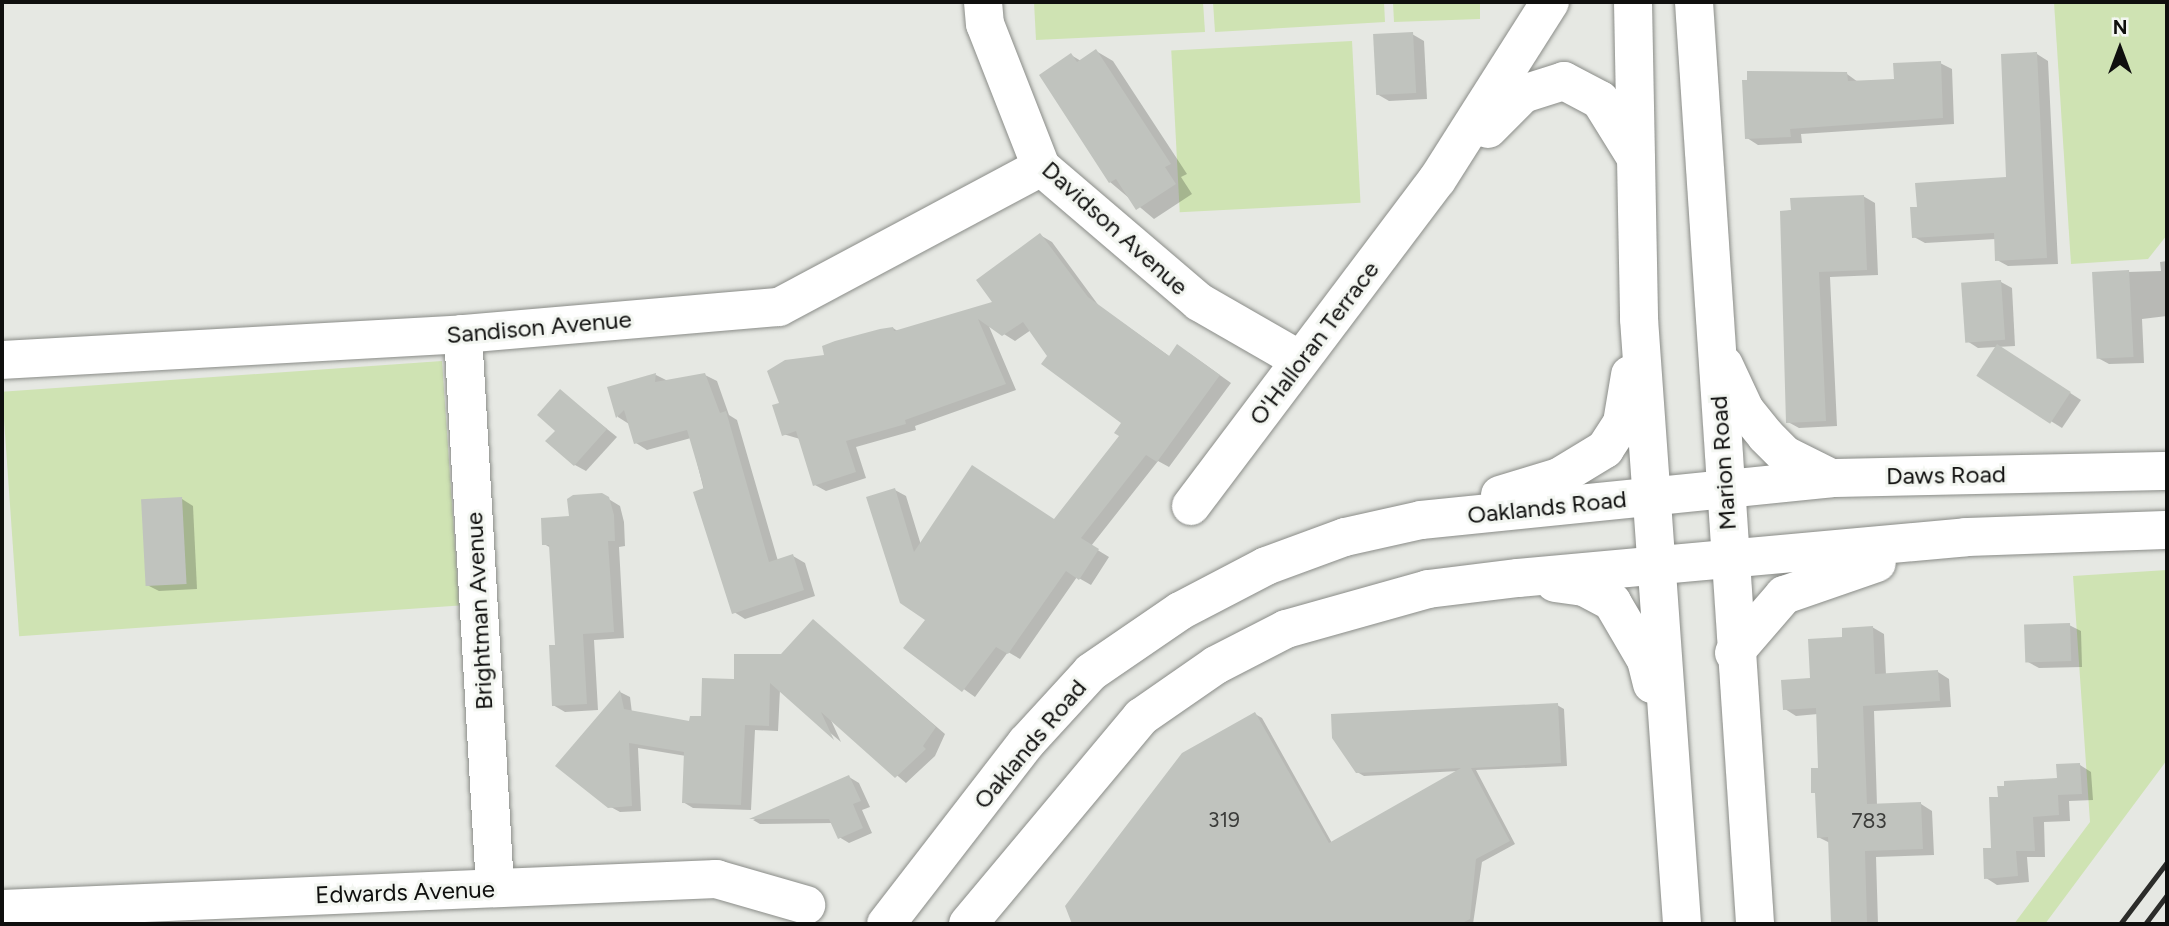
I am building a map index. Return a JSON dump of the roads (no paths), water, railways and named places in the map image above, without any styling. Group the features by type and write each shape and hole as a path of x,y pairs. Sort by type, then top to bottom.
{"main road":[{"name":"Davidson Avenue","path":"983,2 985,24 1041,167 1199,302 1300,360"},
{"name":"O'Halloran Terrace","path":"1191,506 1437,180 1550,2"},
{"path":"1633,2 1639,319 1682,924"},
{"name":"Marion Road","path":"1694,2 1734,653 1755,924"},
{"name":"O'Halloran Terrace","path":"1437,180 1523,94 1564,81 1600,100 1636,158"},
{"name":"Sandison Avenue","path":"2,360 463,334 779,307 1041,167"},
{"path":"1421,520 1559,477 1605,449 1622,423 1639,319"},
{"name":"Brightman Avenue","path":"463,334 495,888"},
{"path":"1716,347 1745,410 1766,436 1785,455 1830,478"},
{"name":"Daws Road","path":"1725,489 1830,478 2167,471"},
{"name":"Oaklands Road","path":"886,924 1026,743 1091,672 1180,611 1266,566 1345,537 1421,520 1725,489"},
{"path":"968,924 1141,717 1216,665 1286,629 1367,604 1429,589 1518,578 1966,537 2167,530"},
{"path":"1734,653 1784,595 1829,576 1966,537"},
{"path":"1518,578 1584,587 1612,602 1646,660 1667,740"},
{"name":"Edwards Avenue","path":"2,909 116,914 495,888 716,879 806,905"}],"railway":[{"path":"2120,924 2167,862"},
{"path":"2145,924 2167,895"}]}
